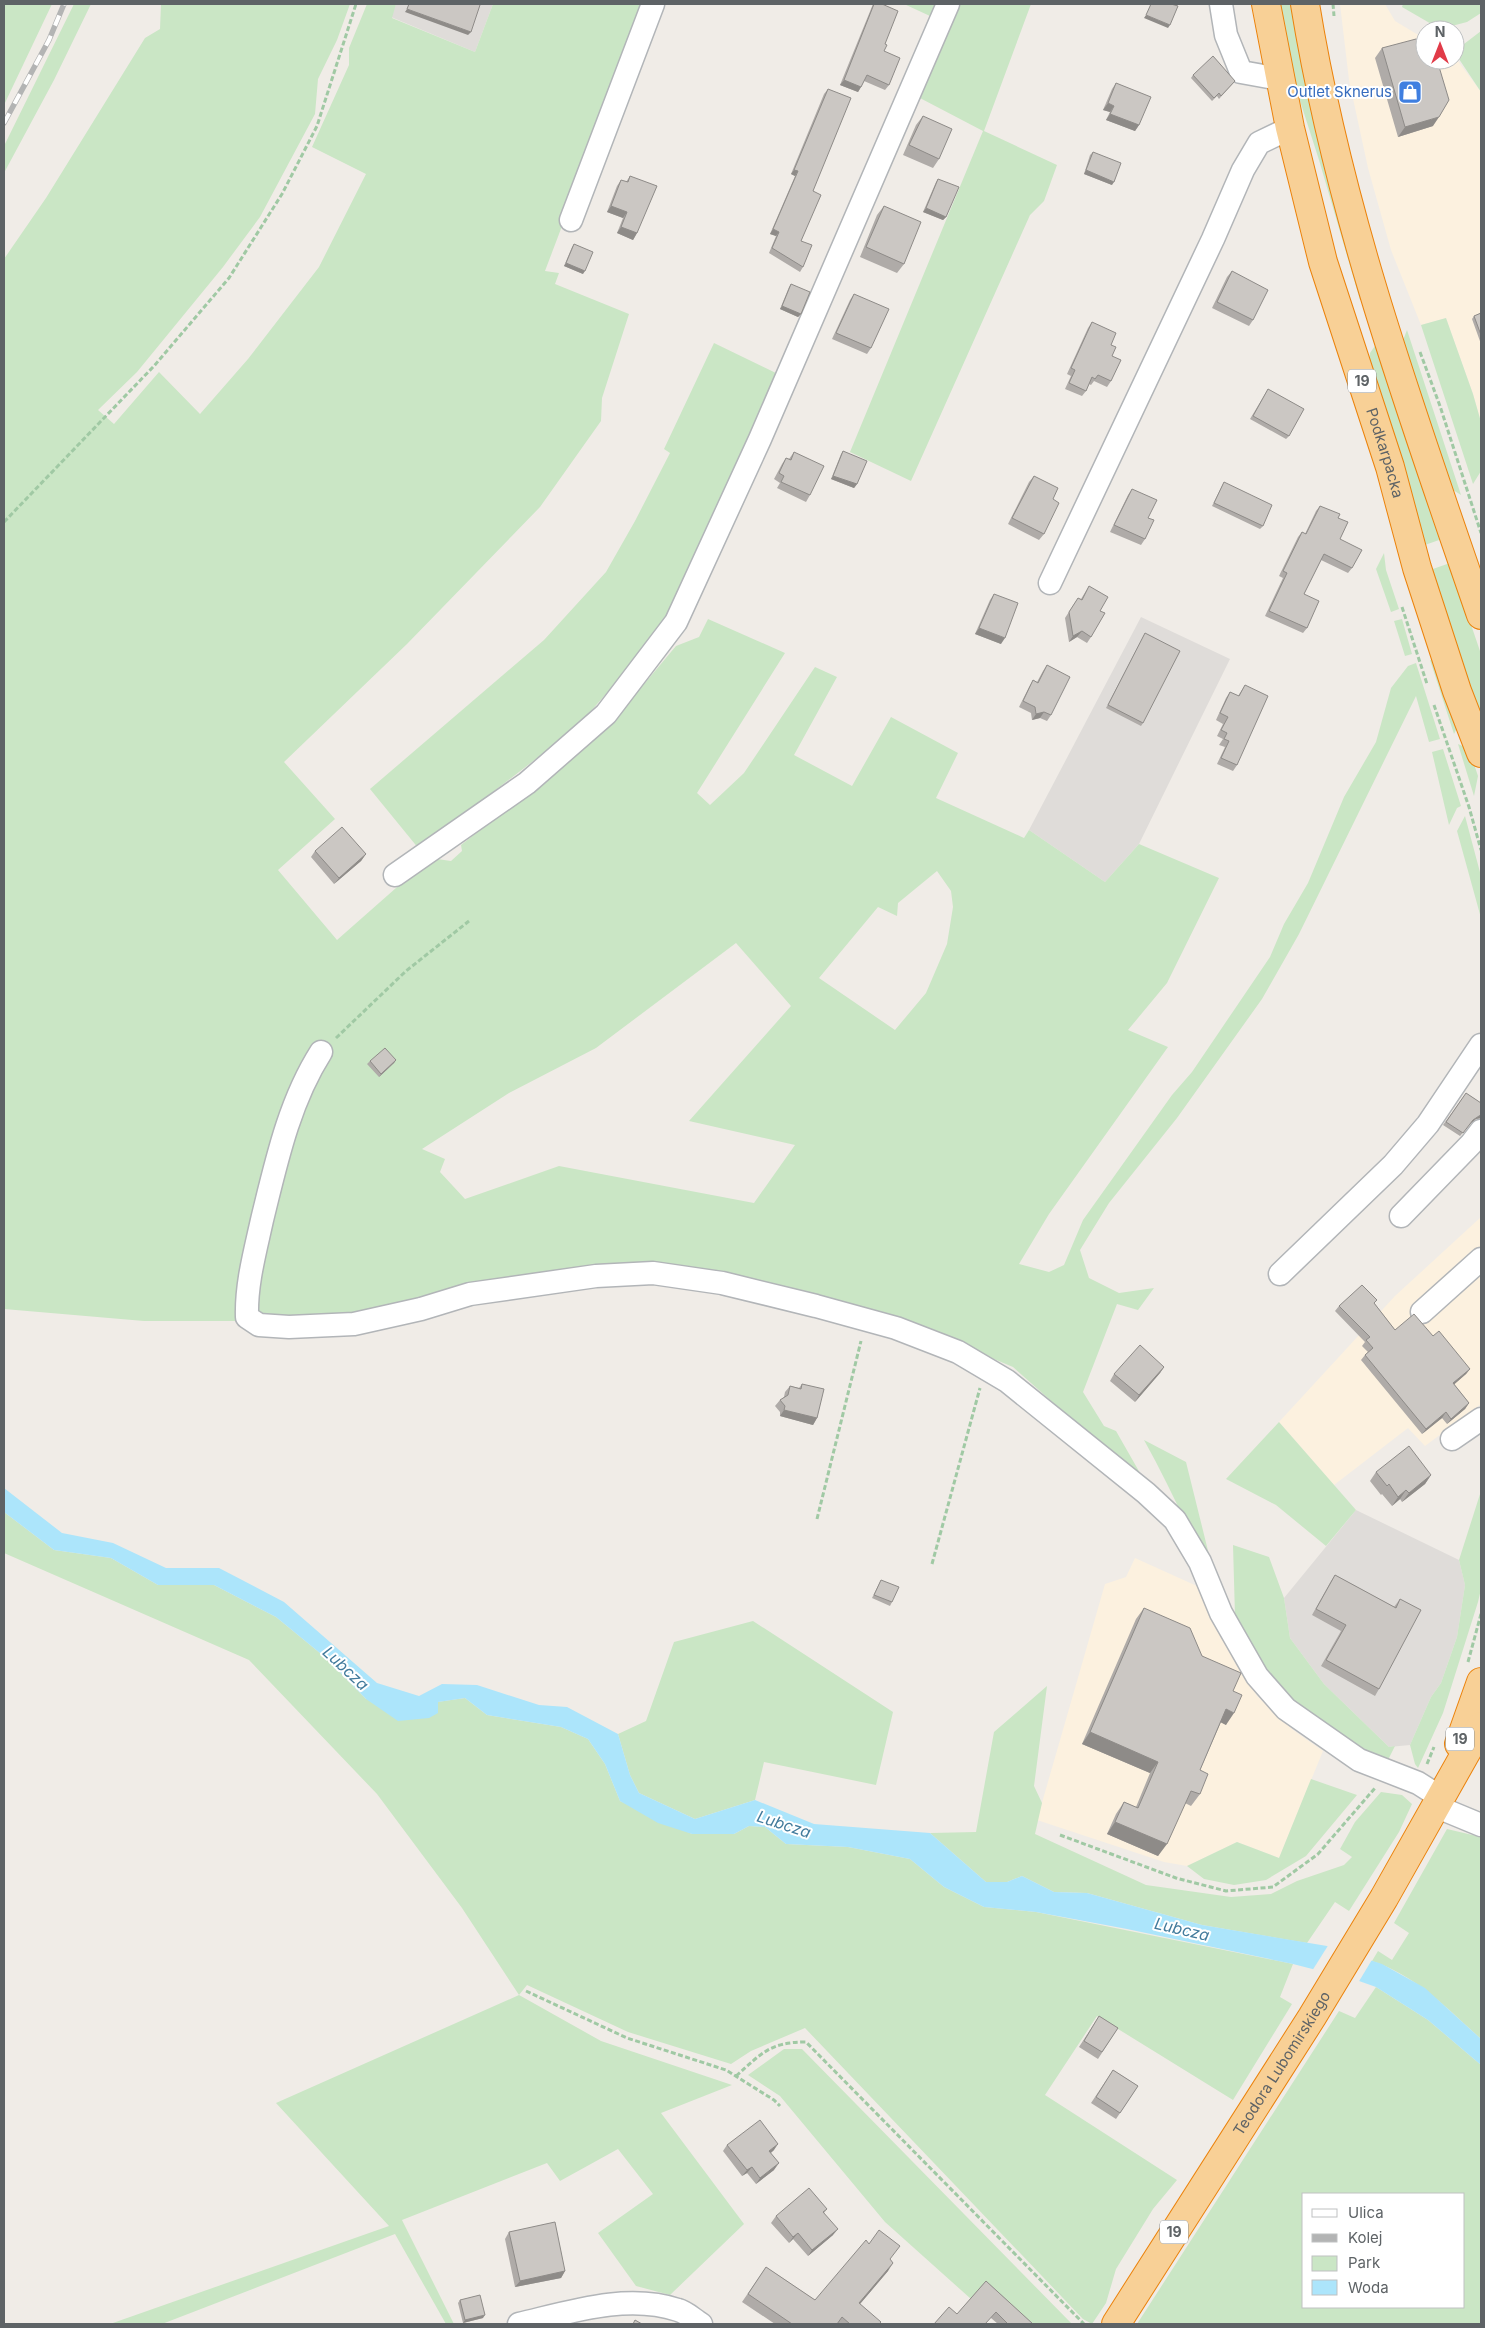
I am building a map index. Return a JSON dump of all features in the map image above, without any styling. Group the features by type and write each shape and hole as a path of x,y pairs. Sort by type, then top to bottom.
{"highway":[{"name":"Podkarpacka","path":"1266,4 1290,128 1323,262 1390,467 1417,568 1440,640 1481,753"},
{"name":"19","path":"1305,4 1312,48 1341,178 1380,316 1481,615"},
{"path":"1323,262 1347,275 1364,330 1373,332 1380,316"},
{"name":"19","path":"1437,1801 1481,1682"},
{"name":"19","path":"1437,1801 1481,1726"},
{"name":"Teodora Lubomirskiego","path":"1116,2324 1312,2017 1384,1898 1437,1801"}],"street":[{"path":"571,220 653,4"},
{"path":"395,875 527,783 606,714 676,622 764,430 948,4"},
{"path":"1221,4 1226,35 1241,72 1280,79"},
{"path":"1050,583 1213,239 1243,170 1259,143 1290,128"},
{"path":"1280,1274 1393,1165 1428,1124 1481,1045"},
{"path":"321,1052 308,1071 285,1130 253,1260 246,1300 247,1317 259,1325 289,1327 354,1324 421,1309 470,1294 596,1276 653,1273 722,1283 866,1319 958,1352 1007,1381 1051,1415 1146,1492 1175,1520 1200,1562 1221,1613 1253,1668 1286,1708 1359,1760 1390,1774 1418,1783 1437,1801 1481,1825"},
{"path":"1401,1216 1471,1144 1481,1131"},
{"path":"1422,1312 1481,1259"},
{"path":"1452,1439 1481,1419"},
{"path":"519,2324 614,2304 645,2302 680,2310 701,2324"}],"path":[{"path":"4,522 154,366 229,278 282,194 316,126 356,4"},
{"path":"1333,4 1334,22"},
{"path":"1418,345 1481,533"},
{"path":"321,1052 406,971 469,921"},
{"path":"817,1519 866,1319"},
{"path":"932,1564 986,1368"},
{"path":"1060,1835 1176,1878 1226,1891 1274,1887 1318,1854 1390,1774"},
{"path":"526,1991 626,2038 726,2070 774,2100 780,2106"},
{"path":"736,2076 762,2053 785,2042 806,2042 1084,2324"}],"shaded area":[{"path":"396,4 493,4 475,52 391,17"},
{"path":"1340,4 1385,4 1395,21 1415,33 1415,70 1465,70 1481,92 1481,422 1446,318 1421,325 1391,250 1368,168 1349,80"},
{"path":"1141,617 1230,659 1139,844 1105,882 1029,830"},
{"path":"1481,1217 1481,1404 1425,1446 1408,1428 1334,1485 1279,1422 1395,1296"},
{"path":"1356,1510 1459,1560 1465,1585 1457,1637 1441,1683 1431,1697 1410,1745 1389,1747 1324,1684 1290,1638 1284,1598"},
{"path":"1135,1558 1199,1587 1257,1696 1293,1730 1323,1751 1279,1858 1237,1842 1187,1866 1164,1862 1037,1820 1105,1584 1126,1577"}],"green space":[{"path":"4,4 52,4 4,105"},
{"path":"74,4 91,4 54,80 4,173 4,146"},
{"path":"161,4 350,4 337,40 318,79 315,114 260,217 223,267 137,372 98,410 114,424 159,372 200,414 248,359 319,267 366,174 312,147 349,65 349,48 367,4 396,4 392,18 475,52 493,4 646,4 545,271 559,273 555,284 629,314 602,398 601,421 540,507 407,644 284,762 335,819 278,870 337,940 430,858 451,861 462,851 461,845 576,755 624,708 676,646 699,637 708,619 785,653 697,793 710,805 744,773 815,667 837,677 794,755 852,786 891,717 958,753 936,798 1024,838 1029,830 1105,882 1139,844 1219,878 1167,983 1128,1030 1168,1047 1049,1214 1019,1264 1049,1272 1064,1265 1083,1220 1172,1095 1192,1072 1270,957 1284,924 1308,883 1344,797 1376,742 1391,688 1408,666 1416,663 1440,739 1429,742 1416,696 1299,934 1262,999 1177,1118 1109,1203 1080,1250 1089,1278 1119,1293 1154,1288 1138,1310 1117,1304 1083,1392 1104,1426 1116,1431 1148,1487 1013,1367 946,1339 660,1266 352,1317 262,1318 252,1302 299,1070 282,1105 269,1169 255,1222 236,1321 144,1321 4,1309 4,259 46,198 145,38 160,29","holes":["937,871 951,891 953,907 947,944 926,993 895,1030 819,978 878,907 897,916 898,903","736,943 791,1006 689,1121 795,1145 754,1203 559,1166 465,1199 440,1172 445,1159 422,1149 509,1093 596,1048"]},
{"path":"904,4 935,4 930,16"},
{"path":"957,4 1031,4 984,131 1057,165 1044,201 1030,215 911,481 850,452 983,131 918,97"},
{"path":"1279,4 1294,4 1364,299 1360,300 1293,79"},
{"path":"1403,4 1481,4 1481,13 1465,23 1465,20 1424,20 1402,7"},
{"path":"1481,31 1481,92 1465,68 1465,43"},
{"path":"1446,318 1481,422 1481,471 1473,484 1421,325"},
{"path":"1407,330 1461,495 1450,488 1402,343"},
{"path":"714,343 780,375 677,606 620,678 576,728 419,849 370,789 544,640 606,572 670,453 664,449"},
{"path":"1377,343 1442,539 1422,546 1369,363 1370,353"},
{"path":"1384,553 1386,570 1399,609 1391,612 1376,569"},
{"path":"1450,563 1481,654 1481,723 1430,570"},
{"path":"1402,619 1412,654 1405,656 1394,621"},
{"path":"1430,660 1441,663 1460,722 1454,734"},
{"path":"1458,744 1469,749 1478,776 1474,796"},
{"path":"1443,749 1461,806 1457,808 1449,825 1432,752"},
{"path":"1465,816 1481,876 1481,918 1457,831"},
{"path":"1279,1422 1356,1510 1326,1546 1276,1505 1226,1479"},
{"path":"1144,1440 1186,1462 1217,1587 1163,1476"},
{"path":"1481,1491 1481,1589 1443,1713 1418,1768 1415,1764 1410,1745 1431,1697 1441,1683 1457,1637 1465,1585 1459,1560"},
{"path":"4,1512 54,1550 111,1558 158,1585 214,1585 276,1617 326,1658 366,1699 437,1702 465,1698 487,1715 561,1727 588,1739 605,1764 620,1801 692,1834 734,1834 749,1826 765,1827 786,1844 848,1847 910,1859 944,1887 984,1907 1036,1912 1293,1964 1280,1997 1292,2004 1233,2100 1097,2016 1045,2095 1177,2180 1153,2209 1116,2269 1106,2303 1092,2324 1083,2319 805,2028 751,2051 731,2064 628,2032 527,1985 519,1995 462,1908 377,1794 249,1660 4,1553"},
{"path":"1233,1545 1269,1557 1284,1598 1290,1638 1324,1684 1389,1747 1395,1746 1386,1764 1308,1719 1272,1682 1235,1616"},
{"path":"753,1621 893,1712 876,1785 764,1762 755,1800 695,1819 639,1793 630,1775 618,1734 646,1721 674,1642"},
{"path":"1047,1686 1034,1786 1042,1803 1035,1834 1146,1885 1231,1897 1271,1894 1297,1881 1344,1865 1352,1857 1340,1849 1355,1822 1381,1792 1402,1795 1412,1804 1399,1832 1349,1911 1335,1902 1307,1943 1202,1925 1087,1893 1054,1892 1022,1876 1007,1882 986,1882 930,1833 976,1832 994,1732"},
{"path":"1311,1779 1357,1795 1306,1856 1266,1880 1234,1885 1204,1879 1187,1866 1237,1842 1279,1858"},
{"path":"1447,1829 1481,1837 1481,2039 1417,1984 1388,1967 1372,1961 1378,1951 1392,1960 1409,1933 1394,1923"},
{"path":"1376,1987 1428,2020 1481,2065 1481,2324 1137,2324 1339,2011 1355,2018"},
{"path":"519,1995 601,2041 732,2085 661,2113 744,2224 670,2295 636,2286 598,2233 653,2194 618,2149 560,2181 547,2163 402,2220 454,2324 446,2324 395,2234 162,2324 110,2324 389,2226 276,2103"},
{"path":"784,2049 802,2049 1072,2324 1024,2324 971,2299 885,2222 780,2096 748,2075"}],"water":[{"name":"Lubcza","path":"4,1488 62,1533 113,1543 166,1568 219,1568 284,1602 377,1683 419,1696 442,1684 477,1685 539,1705 567,1707 618,1734 630,1775 639,1793 695,1819 755,1800 814,1824 930,1833 986,1882 1007,1882 1022,1876 1054,1892 1087,1893 1202,1925 1327,1946 1382,1964 1425,1988 1481,2039 1481,2065 1428,2020 1376,1987 1359,1981 1293,1964 1127,1929 1036,1912 984,1907 944,1887 910,1859 848,1847 786,1844 765,1827 749,1826 734,1834 692,1834 658,1823 620,1801 605,1764 588,1739 561,1727 487,1715 465,1698 438,1702 438,1713 429,1718 398,1721 366,1699 326,1658 276,1617 214,1585 158,1585 111,1558 54,1550 4,1512"}],"pier":[{"path":"1329,1944 1373,1958 1358,1983 1312,1971"}],"building":[{"path":"409,4 480,5 471,32 407,9"},
{"path":"874,4 882,4 898,11 884,51 900,58 889,85 867,75 861,87 844,80"},
{"path":"1151,4 1178,6 1170,25 1146,15"},
{"path":"1415,39 1415,70 1440,70 1449,100 1439,117 1405,127 1382,48"},
{"path":"1213,56 1235,81 1221,96 1219,93 1214,98 1193,75"},
{"path":"1116,83 1151,97 1139,125 1110,114 1114,106 1108,103"},
{"path":"828,89 851,98 813,191 821,195 801,241 812,245 803,267 772,248 779,232 773,229 798,171 794,170"},
{"path":"923,116 952,129 939,159 909,145"},
{"path":"1093,152 1121,163 1114,182 1086,170"},
{"path":"630,176 657,186 637,233 621,227 627,212 611,206 621,180 628,182"},
{"path":"938,179 959,187 946,217 926,208"},
{"path":"884,206 921,222 904,264 866,247"},
{"path":"574,244 593,252 585,271 566,263"},
{"path":"1232,271 1268,290 1253,320 1217,302"},
{"path":"791,284 810,292 801,314 782,306"},
{"path":"854,294 889,309 871,348 836,333"},
{"path":"1481,313 1481,335 1474,316"},
{"path":"1092,322 1116,333 1111,345 1116,347 1112,356 1121,360 1111,381 1098,375 1095,379 1092,377 1086,391 1069,383 1075,370 1071,368"},
{"path":"1268,389 1304,409 1289,436 1253,416"},
{"path":"843,451 867,461 857,484 833,476"},
{"path":"794,452 824,466 810,495 781,482 784,476 779,473 786,458 791,460"},
{"path":"1034,476 1058,488 1053,499 1059,503 1044,534 1012,518"},
{"path":"1224,482 1272,505 1263,526 1214,503"},
{"path":"1132,489 1157,500 1148,518 1154,520 1145,539 1114,525"},
{"path":"1320,506 1340,514 1338,518 1348,522 1340,539 1362,550 1352,568 1324,554 1304,594 1319,601 1307,628 1269,611 1287,573 1283,571 1302,532 1306,534"},
{"path":"1089,586 1108,597 1100,611 1105,613 1091,637 1082,631 1073,636 1069,612 1078,598 1082,600"},
{"path":"994,594 1018,603 1005,638 979,628"},
{"path":"1145,633 1180,651 1143,723 1108,705"},
{"path":"1047,665 1070,677 1051,715 1044,712 1036,714 1035,707 1023,701 1033,680 1038,683"},
{"path":"1245,685 1268,696 1237,765 1221,758 1229,741 1224,739 1227,733 1221,730 1228,717 1220,713 1230,692 1239,696"},
{"path":"342,827 366,854 339,878 315,851"},
{"path":"385,1048 396,1060 381,1074 370,1061"},
{"path":"1466,1093 1481,1103 1481,1115 1473,1120 1463,1133 1446,1122"},
{"path":"1362,1285 1377,1300 1374,1303 1395,1330 1414,1314 1433,1336 1439,1331 1470,1369 1453,1383 1469,1403 1451,1419 1446,1412 1426,1429 1365,1355 1373,1348 1366,1340 1370,1337 1339,1306"},
{"path":"1140,1345 1164,1367 1139,1395 1114,1374"},
{"path":"802,1384 824,1389 817,1418 784,1410 785,1406 780,1400 788,1395 790,1386 801,1389"},
{"path":"1409,1446 1431,1475 1409,1493 1406,1490 1398,1497 1389,1484 1387,1486 1376,1472"},
{"path":"1335,1575 1396,1608 1400,1599 1421,1610 1379,1689 1326,1660 1346,1625 1316,1609"},
{"path":"881,1580 899,1587 892,1602 874,1595"},
{"path":"1144,1608 1190,1628 1202,1656 1241,1673 1233,1691 1242,1695 1234,1713 1226,1709 1200,1770 1208,1774 1200,1794 1191,1791 1167,1844 1115,1822 1124,1802 1138,1808 1158,1762 1090,1732"},
{"path":"1099,2016 1118,2028 1102,2052 1084,2041"},
{"path":"1113,2070 1138,2086 1120,2113 1096,2097"},
{"path":"760,2120 778,2144 769,2151 779,2163 760,2178 752,2167 747,2170 727,2145"},
{"path":"809,2188 827,2209 823,2212 838,2229 812,2250 798,2233 793,2237 776,2216"},
{"path":"555,2222 565,2271 520,2281 509,2232"},
{"path":"879,2230 900,2246 890,2259 893,2263 859,2303 881,2322 879,2324 850,2324 842,2317 837,2324 792,2324 748,2294 766,2267 815,2300 866,2240 869,2244"},
{"path":"986,2281 1033,2324 1008,2324 996,2312 985,2324 934,2324 949,2307 957,2314"},
{"path":"480,2295 485,2315 465,2320 460,2300"},
{"path":"635,2320 642,2324 633,2324"}],"railway":[{"path":"4,123 49,40 64,4"}],"place":[{"name":"Outlet Sknerus","path":"1410,92"}]}
